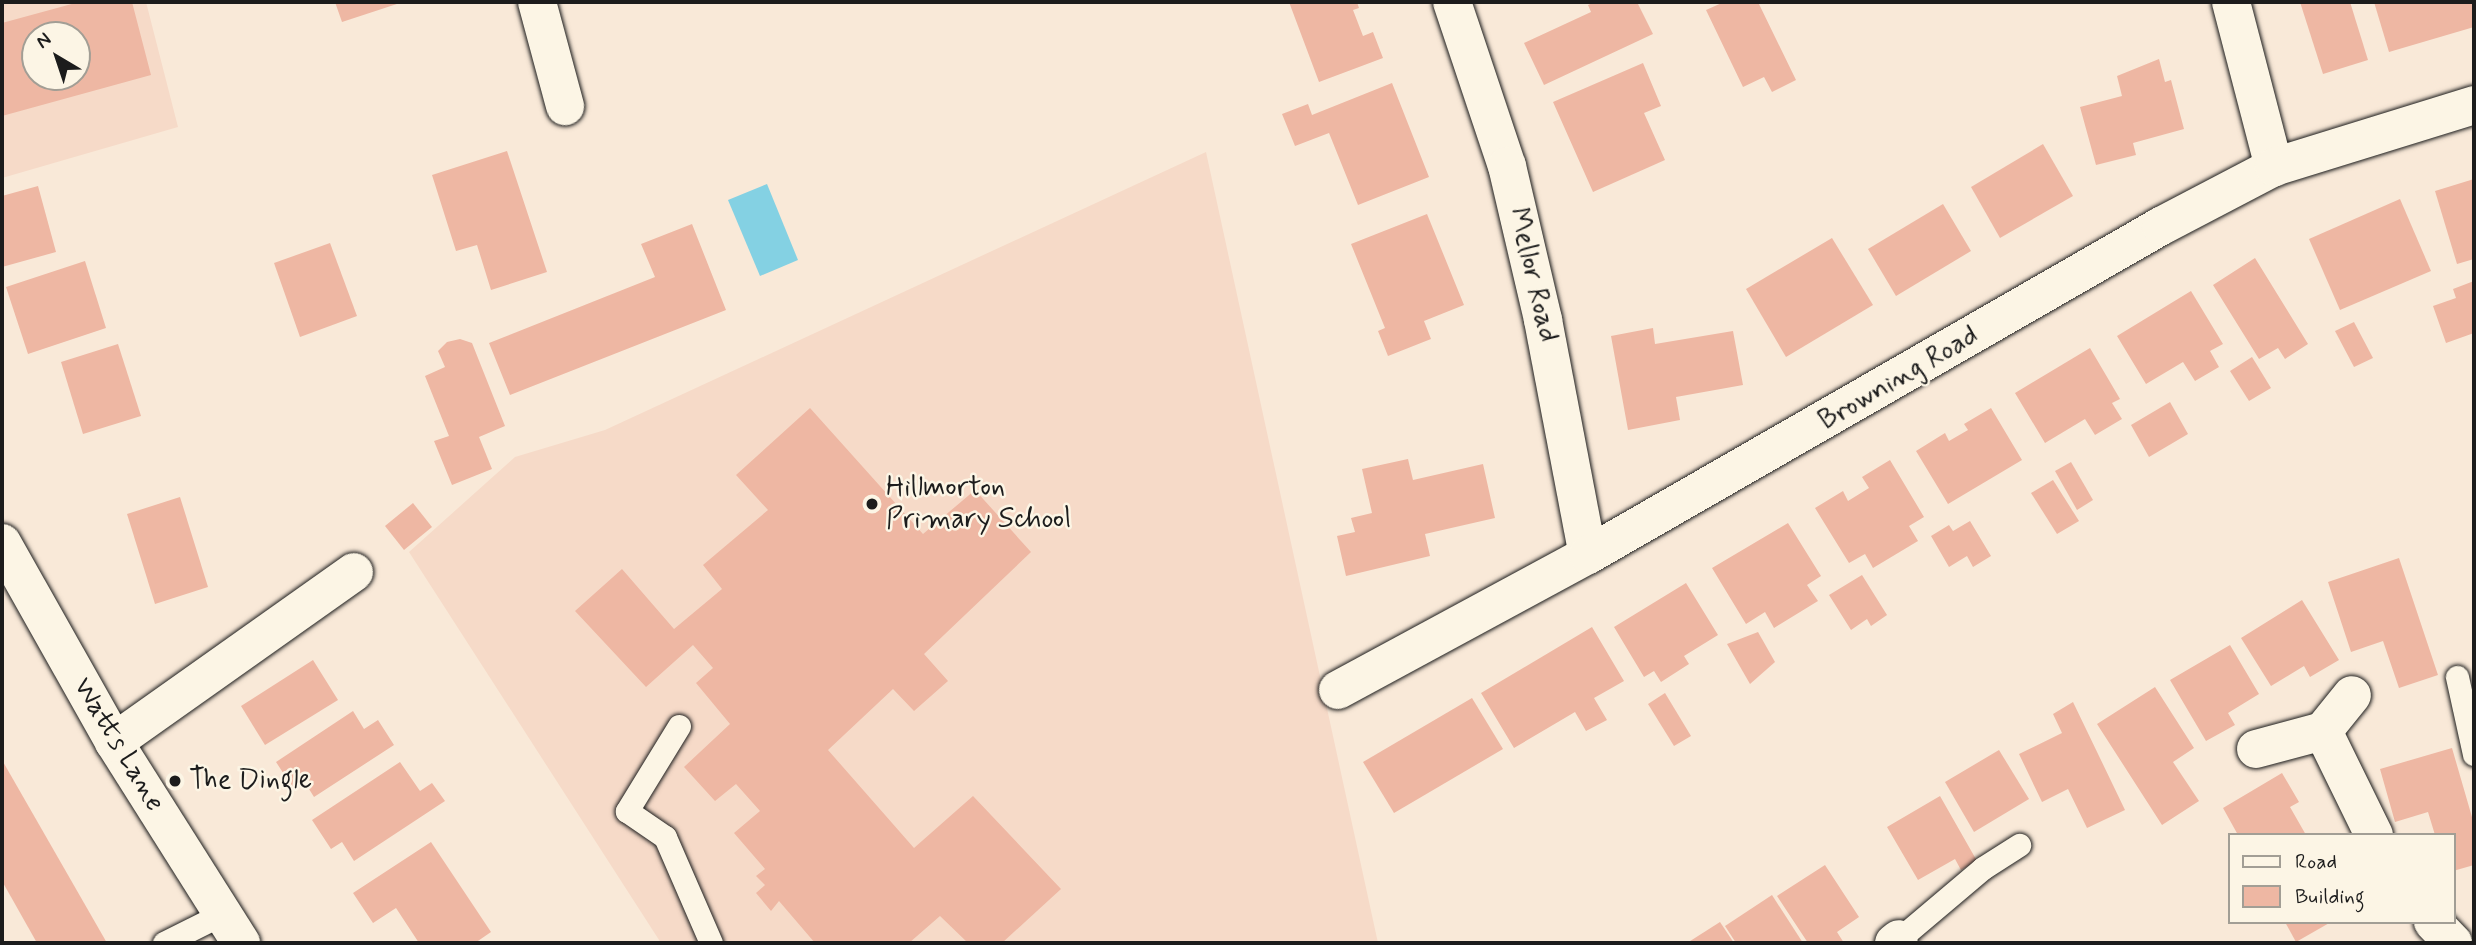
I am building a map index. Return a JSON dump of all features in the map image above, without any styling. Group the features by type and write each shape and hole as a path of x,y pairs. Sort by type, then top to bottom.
{"street":[{"path":"537,2 565,106"},
{"path":"2231,2 2274,167"},
{"name":"Mellor Road","path":"1456,3 1507,166 1544,320 1588,555"},
{"name":"Browning Road","path":"1338,690 1588,555 2161,226 2274,167 2474,105"},
{"name":"Watts Lane","path":"2,543 114,742 232,928"},
{"path":"114,742 354,572"},
{"path":"2256,749 2323,731 2352,695"},
{"path":"2323,731 2373,833"},
{"path":"2435,924 2453,943"}],"lane":[{"path":"2457,677 2474,754"},
{"path":"679,726 627,811 665,837 711,943"},
{"path":"1897,941 1983,868 2019,845"},
{"path":"164,943 232,928"}],"shaded area":[{"path":"2,2 146,2 178,127 2,178"},
{"name":"Hillmorton Primary School","path":"1206,152 1378,943 661,943 409,552 515,457 605,430"}],"water":[{"path":"767,184 798,260 760,276 728,200"}],"building":[{"path":"79,2 132,2 151,75 2,116 2,23"},
{"path":"335,2 403,2 342,22"},
{"path":"1289,2 1357,2 1359,8 1353,10 1363,36 1373,32 1383,58 1319,82"},
{"path":"1595,2 1637,2 1653,34 1544,85 1524,43 1591,12 1588,5"},
{"path":"1724,2 1758,2 1796,80 1772,92 1764,77 1743,87 1706,10"},
{"path":"2300,2 2350,2 2368,60 2323,74"},
{"path":"2374,2 2474,2 2474,27 2389,52"},
{"path":"2159,59 2165,82 2171,80 2184,129 2133,143 2136,155 2096,165 2080,107 2122,96 2117,76"},
{"path":"1643,63 1661,106 1644,113 1665,160 1593,192 1553,102"},
{"path":"1392,83 1429,177 1358,205 1329,133 1295,146 1282,114 1308,104 1312,115"},
{"path":"2043,144 2073,196 2000,238 1971,187"},
{"path":"507,151 547,272 491,290 477,245 456,251 432,175"},
{"path":"2474,179 2474,259 2457,264 2435,191"},
{"path":"38,186 56,252 2,267 2,196"},
{"path":"2400,199 2431,271 2340,310 2309,239"},
{"path":"1943,204 1971,251 1896,296 1868,249"},
{"path":"1427,214 1464,305 1424,321 1431,339 1388,356 1378,331 1385,328 1351,244"},
{"path":"692,224 726,310 510,395 489,343 655,277 641,244"},
{"path":"1832,238 1873,305 1786,357 1746,289"},
{"path":"330,243 357,316 300,337 274,263"},
{"path":"2255,258 2308,344 2285,359 2278,348 2259,359 2213,285"},
{"path":"85,261 106,328 28,354 6,287"},
{"path":"2474,281 2474,333 2446,343 2433,306 2456,298 2453,289"},
{"path":"2191,291 2223,344 2210,351 2219,367 2195,381 2183,362 2146,384 2117,336"},
{"path":"2354,322 2373,358 2354,367 2335,331"},
{"path":"1653,328 1655,344 1733,331 1743,385 1676,397 1680,420 1628,430 1611,336"},
{"path":"460,339 472,343 505,426 479,437 492,469 452,485 434,441 449,436 425,376 445,367 438,351 447,342"},
{"path":"118,344 141,416 83,434 61,362"},
{"path":"2090,348 2120,399 2112,403 2122,419 2095,435 2085,419 2045,443 2015,393"},
{"path":"2252,357 2271,388 2249,401 2230,371"},
{"path":"2170,402 2188,434 2149,457 2131,425"},
{"path":"810,408 923,534 975,490 1031,552 924,654 948,681 914,711 893,689 828,750 914,848 973,796 1061,889 1002,943 968,943 940,916 909,943 815,943 779,901 771,911 756,893 765,885 756,876 765,869 734,833 760,811 736,784 715,801 684,767 730,724 696,683 713,668 693,645 646,687 575,611 622,569 674,629 722,589 703,565 768,510 736,475"},
{"path":"1991,408 2022,460 1948,504 1916,451 1945,433 1949,441 1968,430 1964,424"},
{"path":"1408,459 1413,480 1483,464 1495,518 1425,534 1430,556 1346,576 1337,536 1355,532 1351,518 1372,513 1362,469"},
{"path":"1890,460 1924,517 1909,526 1918,541 1873,568 1865,554 1849,563 1815,508 1843,491 1848,501 1869,488 1862,477"},
{"path":"2071,462 2093,500 2077,510 2055,471"},
{"path":"2053,480 2079,521 2057,534 2031,493"},
{"path":"180,497 208,587 155,604 127,514"},
{"path":"413,503 432,527 404,550 385,526"},
{"path":"1970,521 1991,556 1973,567 1967,556 1949,567 1931,536 1949,525 1953,531"},
{"path":"1788,523 1821,576 1807,585 1818,601 1774,628 1765,612 1746,624 1712,568"},
{"path":"2399,558 2438,675 2399,688 2383,641 2351,652 2328,582"},
{"path":"1862,575 1887,615 1871,626 1867,619 1851,630 1829,595"},
{"path":"1686,583 1718,635 1684,656 1689,664 1661,682 1654,671 1644,677 1614,627"},
{"path":"2302,600 2339,660 2310,677 2304,666 2271,686 2241,638"},
{"path":"1592,627 1624,681 1594,698 1607,720 1586,731 1575,712 1514,748 1481,693"},
{"path":"1758,632 1775,662 1750,684 1727,644"},
{"path":"2230,645 2259,694 2228,713 2235,725 2206,741 2170,680"},
{"path":"313,660 338,700 265,745 241,706"},
{"path":"2155,687 2194,748 2173,762 2199,801 2162,825 2097,724"},
{"path":"1665,693 1691,736 1674,746 1648,704"},
{"path":"1472,698 1503,749 1394,813 1363,762"},
{"path":"2073,702 2125,810 2087,828 2068,789 2042,802 2019,754 2062,733 2053,714"},
{"path":"353,711 364,729 378,720 394,745 314,797 304,781 293,788 276,762"},
{"path":"2452,748 2474,824 2474,865 2455,870 2455,833 2434,833 2428,812 2395,822 2380,769"},
{"path":"1999,750 2029,799 1974,832 1945,782"},
{"path":"2,760 107,943 37,943 2,881"},
{"path":"400,762 420,791 432,783 445,801 354,861 342,842 331,849 312,820"},
{"path":"2282,773 2299,802 2290,807 2305,833 2237,833 2223,808"},
{"path":"1940,796 1977,861 1961,870 1955,859 1918,880 1887,827"},
{"path":"431,842 491,932 475,943 419,943 396,908 373,923 353,893"},
{"path":"1825,865 1859,917 1837,932 1844,943 1808,943 1777,896"},
{"path":"1772,895 1803,943 1736,943 1725,926"},
{"path":"1720,922 1734,943 1687,943"},
{"path":"2286,924 2328,924 2296,942"}],"place":[{"name":"Hillmorton Primary School","path":"872,504"},
{"name":"The Dingle","path":"175,781"}]}
